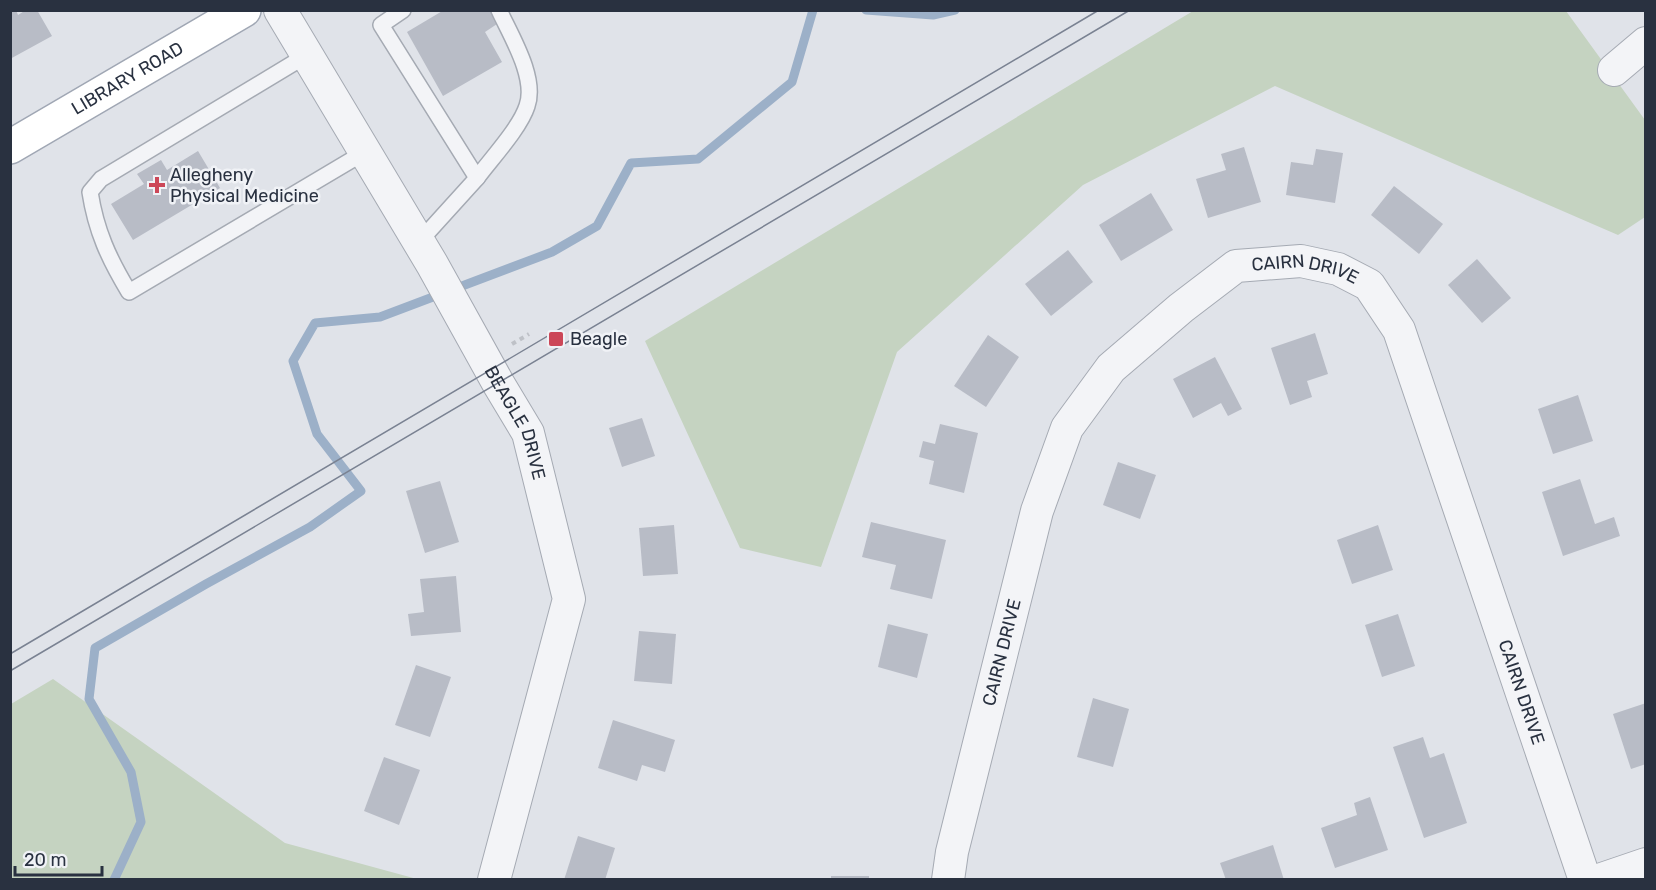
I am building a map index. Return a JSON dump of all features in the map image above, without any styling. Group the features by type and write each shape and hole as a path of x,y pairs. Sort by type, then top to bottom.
{"main road":[{"name":"LIBRARY ROAD","path":"10,147 244,10"}],"street":[{"name":"BEAGLE DRIVE","path":"280,10 426,253 528,433 569,599 494,879"},
{"path":"1614,70 1646,43"},
{"name":"CAIRN DRIVE","path":"948,879 952,852 1037,511 1067,428 1111,368 1181,308 1236,266 1301,261 1338,269 1369,285 1399,330 1585,879"},
{"path":"1599,879 1646,864"}],"lane":[{"path":"403,10 381,24 477,178"},
{"path":"426,253 477,178 520,122 527,106 529,93 525,66 499,10"},
{"path":"307,56 101,179 90,192 93,211 110,260 129,292 365,152"}],"green space":[{"path":"1193,11 1566,11 1645,120 1645,217 1618,235 1275,86 1083,185 897,352 821,567 740,548 645,341"},
{"path":"53,679 285,843 417,879 11,879 11,704"}],"building":[{"path":"10,10 16,10 18,15 26,10 37,10 52,36 10,59"},
{"path":"444,10 490,10 497,24 485,32 502,62 443,96 407,32"},
{"path":"1244,147 1261,202 1208,218 1196,179 1226,170 1221,154"},
{"path":"1316,149 1343,153 1335,203 1286,195 1291,162 1313,165"},
{"path":"198,151 220,188 133,240 111,204 144,184 137,174 161,160 167,170"},
{"path":"1394,186 1443,224 1419,254 1371,215"},
{"path":"1151,193 1173,230 1121,261 1099,225"},
{"path":"1068,250 1093,282 1051,316 1025,284"},
{"path":"1477,259 1511,298 1482,323 1448,285"},
{"path":"1315,333 1328,374 1307,381 1312,397 1290,405 1271,348"},
{"path":"988,335 1019,357 986,407 954,386"},
{"path":"1215,357 1242,409 1228,416 1221,403 1193,418 1173,379"},
{"path":"1578,395 1593,441 1553,454 1538,409"},
{"path":"642,418 655,456 622,467 609,428"},
{"path":"940,424 978,433 964,493 929,484 934,461 919,457 923,441 935,444"},
{"path":"1118,462 1156,475 1140,519 1103,505"},
{"path":"1580,479 1595,524 1614,517 1620,536 1563,556 1542,492"},
{"path":"440,481 459,542 425,553 406,491"},
{"path":"871,522 946,540 932,599 890,589 896,565 862,557"},
{"path":"674,525 678,574 643,576 639,528"},
{"path":"1378,525 1393,570 1352,584 1337,540"},
{"path":"456,576 461,632 411,636 408,614 424,612 420,579"},
{"path":"1398,614 1415,666 1382,677 1365,625"},
{"path":"888,624 928,634 917,678 878,667"},
{"path":"639,631 676,634 672,684 634,681"},
{"path":"416,665 451,677 430,737 395,725"},
{"path":"1093,698 1129,709 1113,767 1077,757"},
{"path":"1646,703 1646,764 1631,769 1613,714"},
{"path":"613,720 675,740 665,772 642,765 637,781 598,768"},
{"path":"1423,737 1430,758 1444,753 1467,823 1424,838 1393,747"},
{"path":"384,757 420,770 399,825 364,811"},
{"path":"1370,797 1388,850 1335,868 1321,828 1357,815 1354,803"},
{"path":"578,836 615,848 605,880 564,880"},
{"path":"1273,845 1284,880 1226,880 1220,863"},
{"path":"831,876 869,876 869,880 831,880"}],"waterway":[{"path":"114,880 141,822 131,772 89,699 95,648 310,527 361,491 317,434 293,361 315,323 380,317 552,252 597,226 631,163 698,159 792,82 813,10"},
{"path":"866,10 933,15 955,10"}],"tram line":[{"path":"10,654 1099,10"},
{"path":"10,671 1130,10"}],"place":[{"name":"Allegheny Physical Medicine","path":"157,185"},
{"name":"Beagle","path":"556,339"}]}
